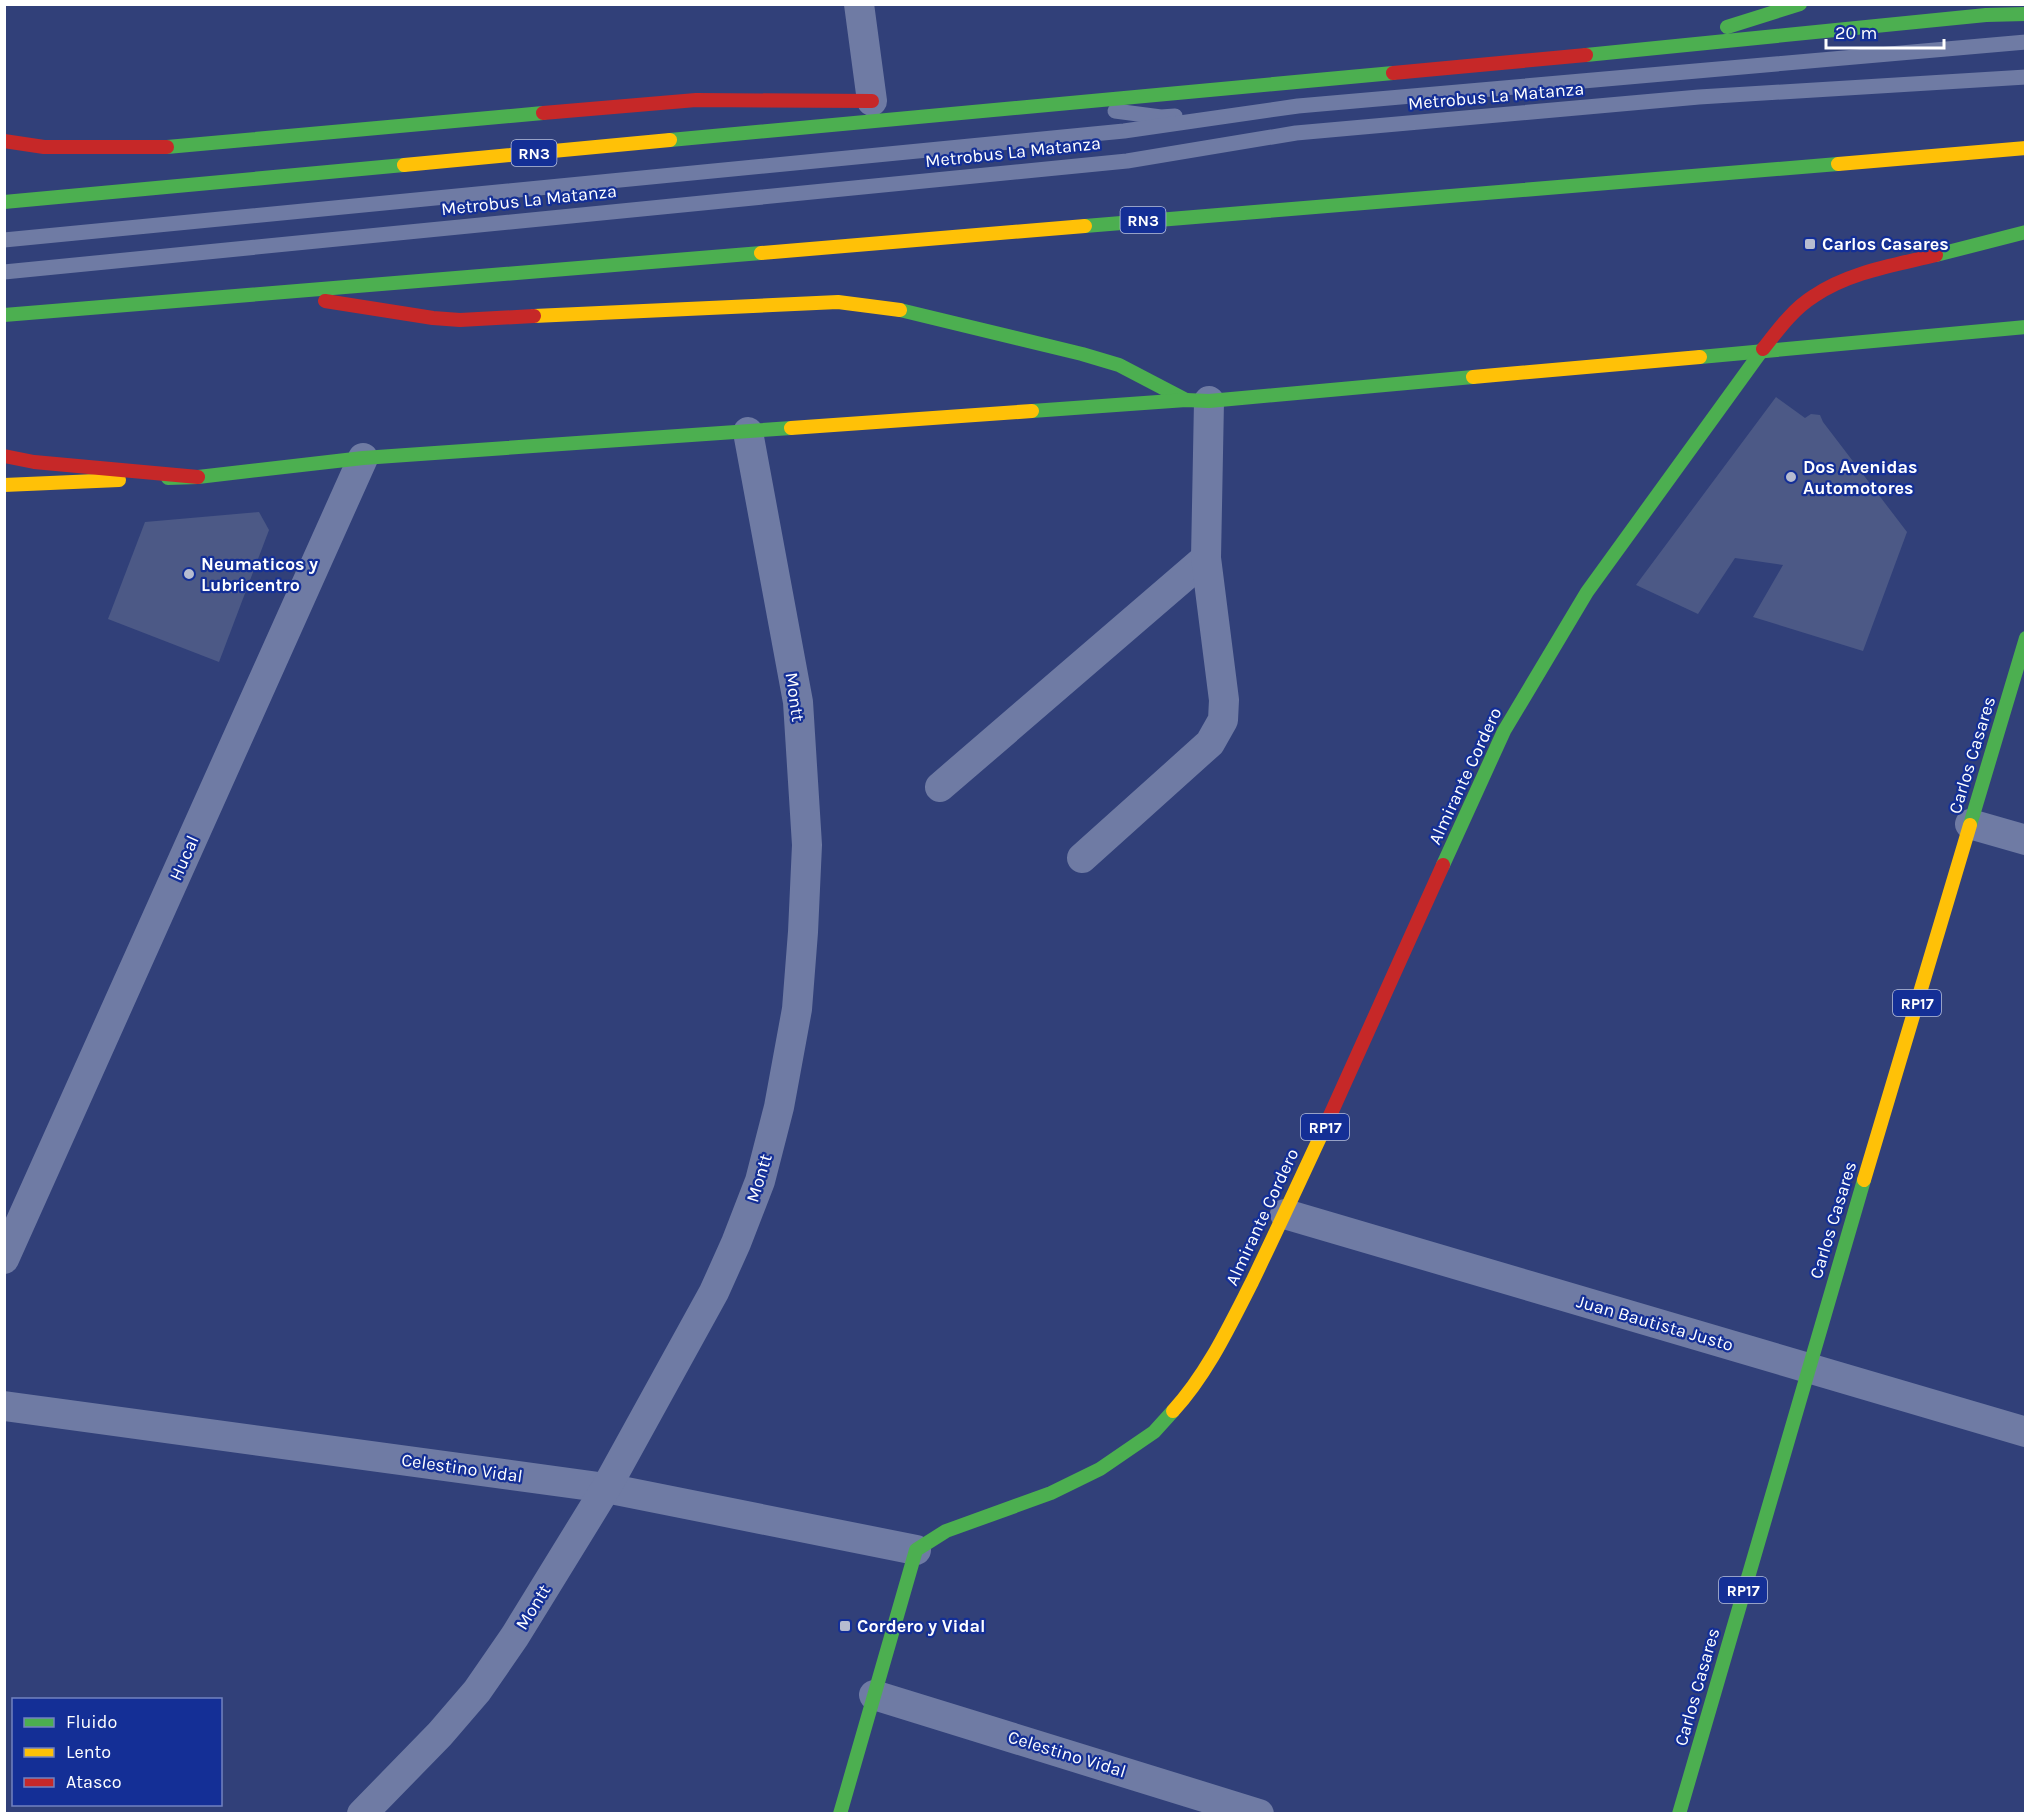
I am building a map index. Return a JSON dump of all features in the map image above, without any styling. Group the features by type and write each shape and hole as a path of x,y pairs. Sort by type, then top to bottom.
{"main road":[{"path":"1657,48 1791,6"},
{"name":"RN3","path":"4,202 1064,104 1986,15 2025,14"},
{"path":"4,141 44,147 162,147 696,100 878,101"},
{"name":"RN3","path":"932,102 1064,104"},
{"name":"RN3","path":"4,315 2025,148"},
{"name":"RP17","path":"1761,352 1786,320 1813,296 1842,281 2025,231"},
{"path":"260,293 460,320 838,302 903,310 1119,365 1197,400"},
{"path":"4,485 198,477 363,458 1197,400 2025,327"},
{"name":"Almirante Cordero","path":"916,1550 946,1531 1061,1488 1100,1469 1154,1432 1186,1397 1222,1342 1285,1214 1504,731 1587,592 1761,352"},
{"path":"4,456 34,462 198,477"},
{"name":"Carlos Casares","path":"1679,1814 1808,1367 2025,638"},
{"path":"840,1814 916,1550"}],"street":[{"path":"859,4 878,101"},
{"path":"1082,858 1210,743 1223,720 1224,700 1206,558 1197,400"},
{"name":"Montt","path":"362,1814 411,1765 477,1691 515,1636 606,1488 714,1292 760,1181 779,1107 797,1009 807,845 798,702 748,432"},
{"name":"Hucal","path":"4,1259 363,458"},
{"path":"940,787 1206,558"},
{"path":"1970,824 2025,840"},
{"name":"Juan Bautista Justo","path":"1285,1214 2025,1432"},
{"name":"Celestino Vidal","path":"4,1406 606,1488 916,1550"},
{"name":"Celestino Vidal","path":"874,1695 1259,1814"}],"lane":[{"name":"Metrobus La Matanza","path":"4,240 1124,132 1298,106 2025,42"},
{"name":"Metrobus La Matanza","path":"4,272 1127,161 1296,133 1698,98 2025,77"},
{"path":"1064,104 1161,117 1298,106"},
{"path":"15,300 77,309"}],"building":[{"name":"Dos Avenidas Automotores","path":"1776,397 1805,418 1811,414 1820,415 1907,532 1863,651 1753,617 1783,565 1735,558 1698,614 1636,585"},
{"name":"Neumaticos y Lubricentro","path":"259,512 269,530 219,662 108,619 145,522"}],"traffic: fast":[{"path":"1727,27 1800,4"},
{"path":"1586,55 1986,15 2026,14"},
{"path":"670,140 1393,73"},
{"path":"167,147 543,113"},
{"path":"1085,226 1838,164"},
{"path":"4,202 404,165"},
{"path":"1936,255 2026,232"},
{"path":"4,315 761,253"},
{"path":"900,310 1119,365 1186,400"},
{"path":"1700,357 2026,327"},
{"path":"1443,865 1504,731 1587,592 1763,349"},
{"path":"1032,411 1186,400 1209,401 1473,377"},
{"path":"168,478 198,477 363,458 791,428"},
{"path":"1970,825 2026,638"},
{"path":"1679,1814 1864,1180"},
{"path":"840,1814 916,1550 946,1531 1051,1493 1100,1469 1154,1432 1173,1411"}],"traffic: slow":[{"path":"404,165 670,140"},
{"path":"1838,164 2026,148"},
{"path":"761,253 1085,226"},
{"path":"534,316 838,302 900,310"},
{"path":"1473,377 1700,357"},
{"path":"791,428 1032,411"},
{"path":"4,485 119,480"},
{"path":"1864,1180 1970,825"},
{"path":"1173,1411 1207,1366 1226,1333 1328,1120"}],"traffic: jam":[{"path":"1393,73 1586,55"},
{"path":"543,113 696,100 872,101"},
{"path":"4,141 44,147 167,147"},
{"path":"1763,349 1799,307 1828,288 1873,270 1936,255"},
{"path":"325,301 460,320 534,316"},
{"path":"4,456 34,462 198,477"},
{"path":"1328,1120 1443,865"}],"place":[{"name":"Carlos Casares","path":"1810,244"},
{"name":"Dos Avenidas Automotores","path":"1791,477"},
{"name":"Neumaticos y Lubricentro","path":"189,574"},
{"name":"Cordero y Vidal","path":"845,1626"}]}
